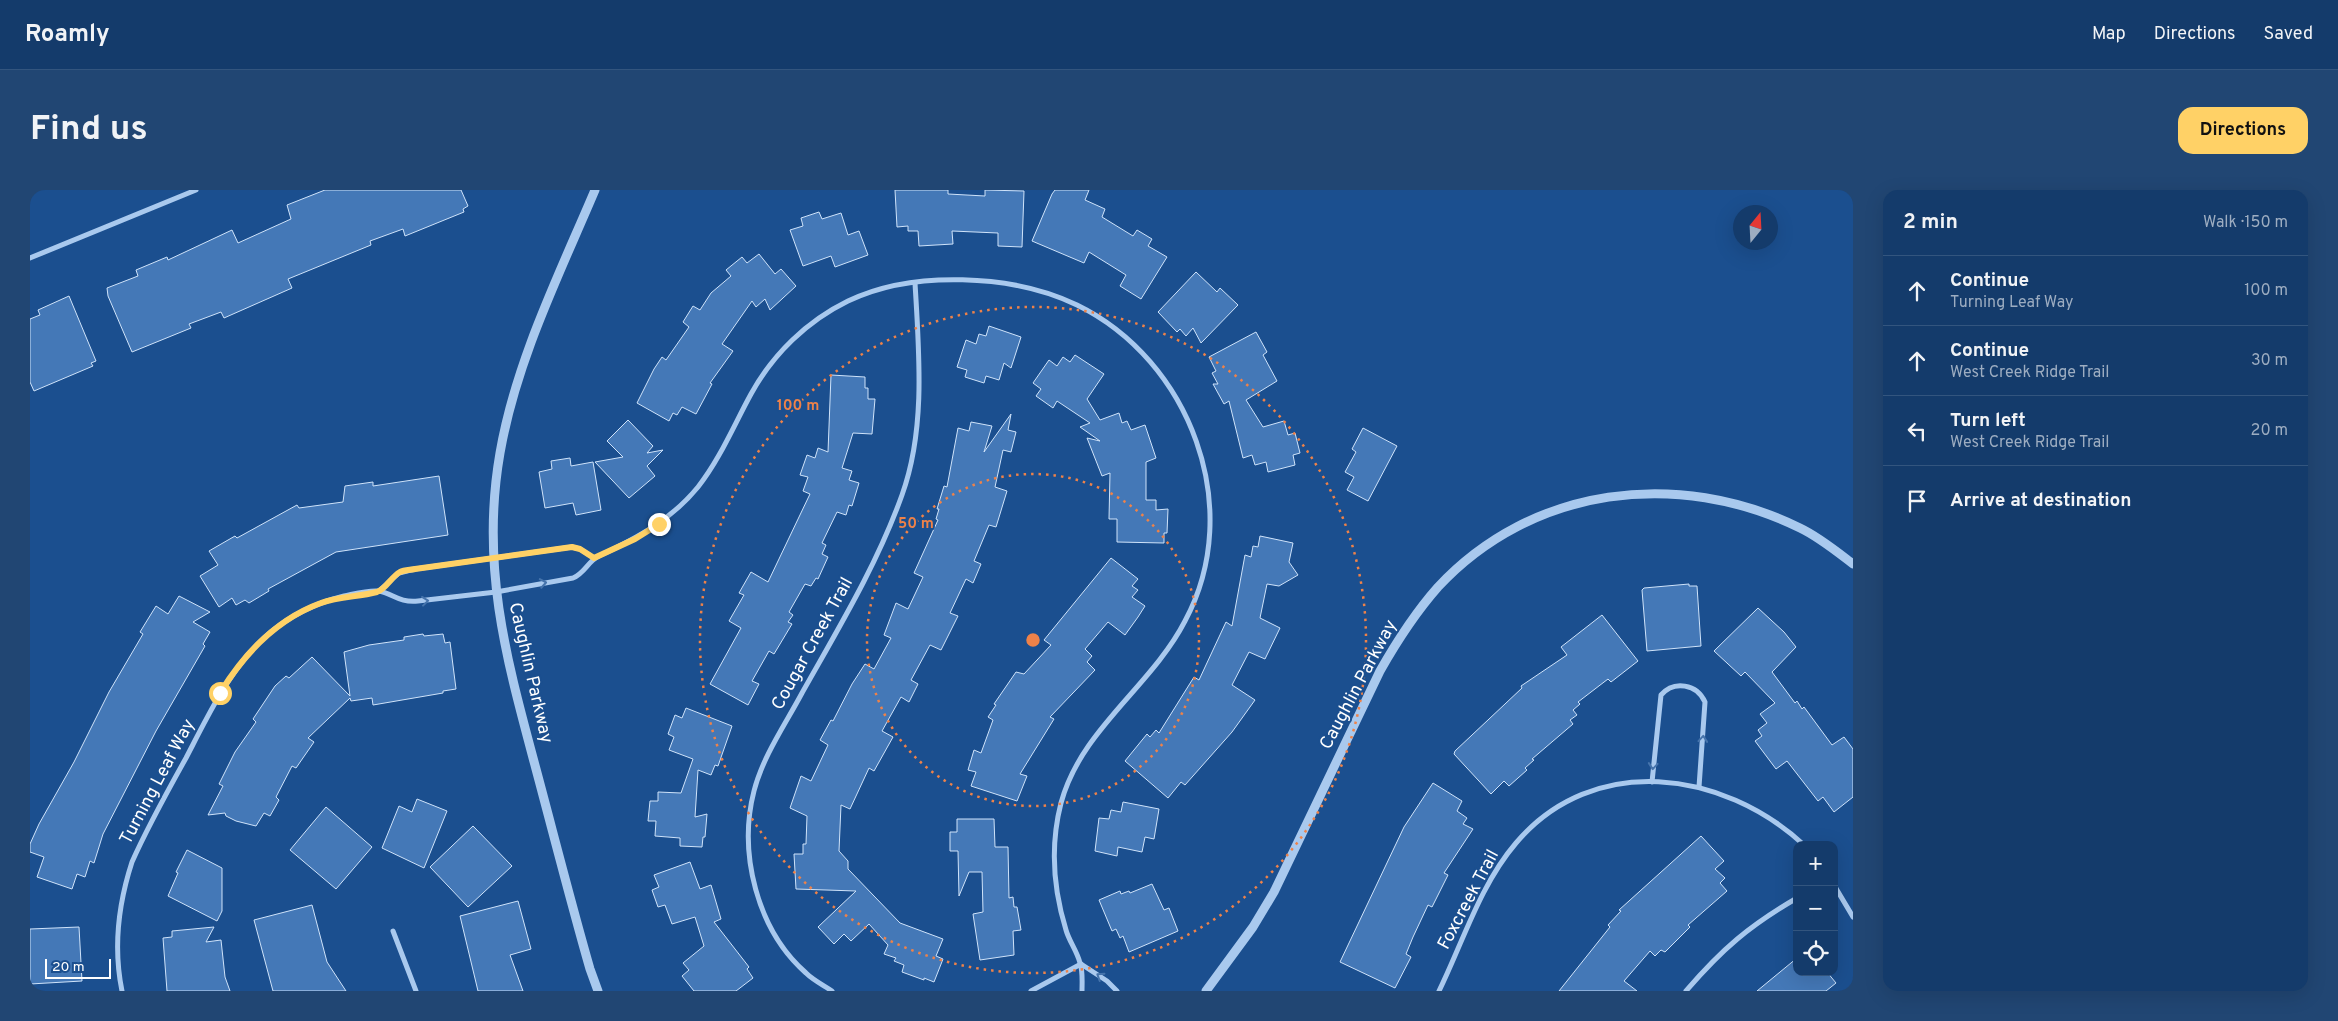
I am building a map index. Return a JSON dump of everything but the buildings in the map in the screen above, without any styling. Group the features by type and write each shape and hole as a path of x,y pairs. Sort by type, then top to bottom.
{"street":[{"path":"30,258 196,190"},
{"name":"Caughlin Parkway","path":"595,190 529,348 509,412 500,453 496,488 493,558 496,592 507,659 590,969 598,991"},
{"path":"594,558 580,549 572,547 493,558 399,573 379,591 405,602 496,592 573,578 583,573 594,558 635,539 659,524 679,507 713,466 759,382 786,346 806,327 851,299 876,291 915,283 984,280 1023,285 1059,296 1088,310 1120,331 1148,357 1171,388 1189,420 1201,454 1207,483 1210,524 1206,560 1198,590 1186,620 1171,644 1092,740 1074,769 1062,801 1055,836 1054,871 1058,905 1065,928 1081,964 1082,991"},
{"name":"Cougar Creek Trail","path":"832,991 806,974 784,948 766,919 756,890 749,857 748,824 754,791 765,759 852,603 888,529 902,494 916,437 918,410 915,283"},
{"name":"Caughlin Parkway","path":"1206,991 1253,927 1274,892 1380,671 1396,643 1439,587 1494,541 1518,526 1569,506 1608,497 1677,493 1718,499 1773,516 1801,528 1853,564"},
{"name":"Turning Leaf Way","path":"122,991 117,943 119,916 124,887 132,862 216,701 238,665 269,634 320,603 346,596 379,591"},
{"path":"1652,782 1661,695 1666,689 1686,686 1702,695 1705,702 1699,787"},
{"name":"Foxcreek Trail","path":"1439,991 1492,880 1515,844 1531,826 1550,811 1575,796 1604,787 1652,782 1699,787 1735,799 1766,815 1799,841"},
{"path":"1835,886 1853,917"},
{"path":"1686,991 1733,941 1757,922 1793,900"},
{"path":"393,931 416,991"},
{"path":"1031,991 1081,964"},
{"path":"1081,964 1107,981 1117,991"}],"route":[{"path":"220,693 238,665 256,645 275,629 320,603 346,596 379,591 399,573 415,569 572,547 580,549 594,558 617,549 659,524"}]}
